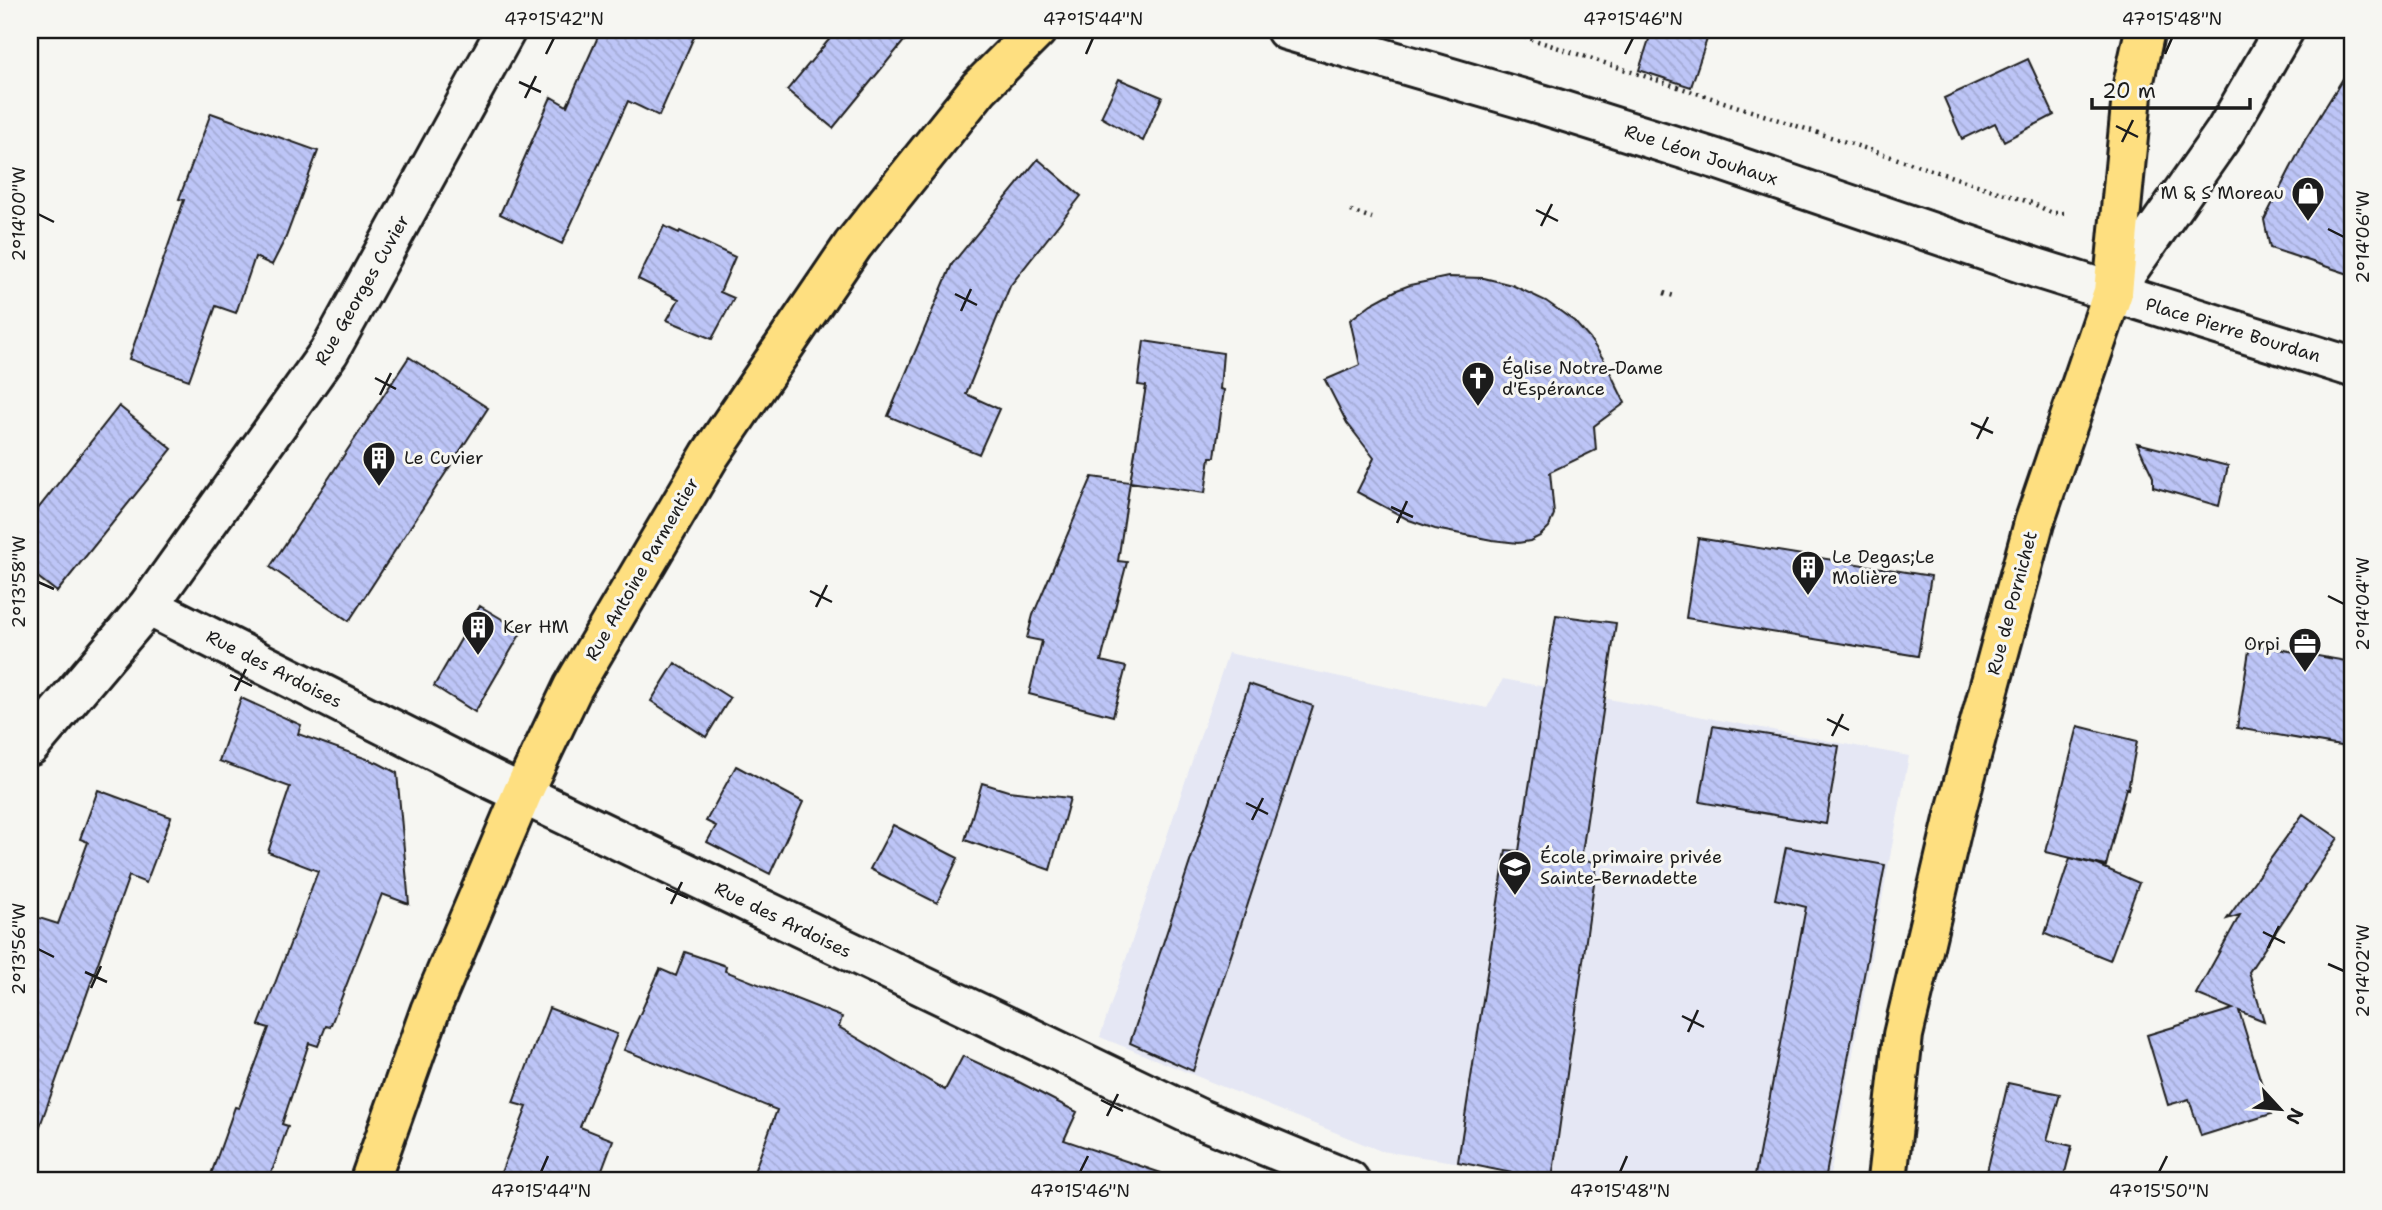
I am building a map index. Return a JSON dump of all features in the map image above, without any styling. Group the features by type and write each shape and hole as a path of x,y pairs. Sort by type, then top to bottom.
{"main road":[{"name":"Rue Antoine Parmentier","path":"370,1180 429,1011 522,794 573,687 710,455 853,245 979,88 1037,30"},
{"name":"Rue de Pornichet","path":"1887,1180 1903,1035 1955,815 2034,523 2113,292 2133,85 2145,30"}],"street":[{"name":"Rue Georges Cuvier","path":"30,746 148,606 329,352 506,30"},
{"name":"Rue Léon Jouhaux","path":"1286,30 1544,105 1726,162 2113,292"},
{"path":"2113,292 2225,132 2284,30"},
{"name":"Place Pierre Bourdan","path":"2113,292 2352,367"},
{"name":"Rue des Ardoises","path":"148,606 522,794 1198,1118 1349,1180"}],"path":[{"path":"1504,30 2032,203 2052,213 2064,213"},
{"path":"1351,211 1372,218"},
{"path":"1664,293 1674,296"}],"shaded area":[{"name":"École primaire privée Sainte-Bernadette","path":"1228,653 1487,708 1503,679 1909,756 1829,1180 1575,1180 1381,1151 1100,1037"}],"building":[{"path":"601,30 697,30 659,116 628,101 562,244 500,214 551,97 567,106"},
{"path":"837,30 913,30 833,128 787,90"},
{"path":"1652,30 1710,30 1691,87 1639,70"},
{"path":"2028,59 2054,115 2004,141 1995,123 1962,139 1944,98"},
{"path":"2352,64 2352,275 2270,248 2264,220 2305,140"},
{"path":"1119,79 1162,97 1143,141 1101,117"},
{"path":"211,113 318,151 286,237 272,265 255,257 236,313 216,306 189,380 129,359 184,200 179,199"},
{"path":"1038,159 1081,196 1010,286 966,394 999,409 979,454 888,416 952,264"},
{"path":"664,226 735,257 720,292 734,298 712,339 667,320 679,299 638,279"},
{"name":"Église Notre-Dame d'Espérance","path":"1448,277 1484,278 1512,285 1546,301 1574,321 1590,339 1604,360 1625,403 1594,426 1596,450 1550,472 1554,514 1549,527 1530,541 1518,543 1492,540 1435,529 1409,520 1357,492 1374,458 1347,423 1325,380 1360,365 1350,320 1371,304 1397,290"},
{"path":"1144,341 1223,353 1220,389 1224,390 1215,457 1210,457 1205,493 1130,482 1146,386 1138,385"},
{"name":"Le Cuvier","path":"409,357 488,408 349,621 270,567"},
{"path":"119,406 172,449 57,592 30,571 30,519"},
{"path":"2137,443 2228,466 2219,506 2153,487 2153,477"},
{"path":"1092,477 1130,482 1118,561 1127,562 1101,661 1126,667 1113,716 1029,694 1042,641 1027,638 1033,615"},
{"name":"Le Degas;Le Molière","path":"1698,538 1931,576 1918,656 1686,618"},
{"name":"Ker HM","path":"480,606 522,631 475,712 434,686"},
{"path":"1556,615 1616,623 1581,860 1597,862 1552,1180 1546,1180 1458,1162 1506,850 1519,851"},
{"path":"2250,644 2352,662 2352,748 2237,728"},
{"path":"675,663 730,698 706,737 651,701"},
{"path":"1249,684 1313,706 1193,1071 1130,1043"},
{"path":"241,698 301,725 298,734 378,763 397,773 409,904 382,894 330,1027 326,1026 318,1046 309,1043 282,1124 288,1126 269,1180 209,1180 235,1107 239,1108 269,1028 259,1025 318,871 268,852 290,787 219,761"},
{"path":"1713,726 1839,746 1826,824 1700,802"},
{"path":"2078,726 2137,741 2128,789 2126,788 2106,866 2046,852"},
{"path":"736,766 803,802 770,874 707,842 716,826 706,821"},
{"path":"982,783 1008,791 1070,798 1050,870 965,840"},
{"path":"98,790 171,817 146,883 129,876 36,1137 30,1136 30,915 58,924 88,842 80,839"},
{"path":"2303,814 2338,838 2249,972 2264,1021 2239,1011 2271,1114 2201,1136 2189,1099 2168,1105 2147,1035 2233,1009 2196,994 2240,915 2227,919"},
{"path":"893,825 958,858 937,903 870,869"},
{"path":"1786,847 1885,865 1825,1180 1754,1180 1806,907 1775,899"},
{"path":"2070,858 2098,865 2139,883 2110,960 2045,934"},
{"path":"685,952 726,966 725,971 842,1017 839,1027 945,1090 963,1056 1015,1080 1077,1112 1064,1140 1161,1173 1160,1180 751,1180 777,1110 624,1050 660,969 676,976"},
{"path":"549,1008 617,1034 580,1127 613,1140 598,1180 498,1180 527,1107 513,1103"},
{"path":"2008,1083 2060,1094 2047,1140 2072,1146 2063,1180 1985,1180"}],"place":[{"name":"M & S Moreau","path":"2308,223"},
{"name":"Église Notre-Dame d'Espérance","path":"1478,408"},
{"name":"Le Cuvier","path":"379,488"},
{"name":"Le Degas;Le Molière","path":"1808,597"},
{"name":"Ker HM","path":"478,657"},
{"name":"Orpi","path":"2305,674"},
{"name":"École primaire privée Sainte-Bernadette","path":"1515,897"}]}
